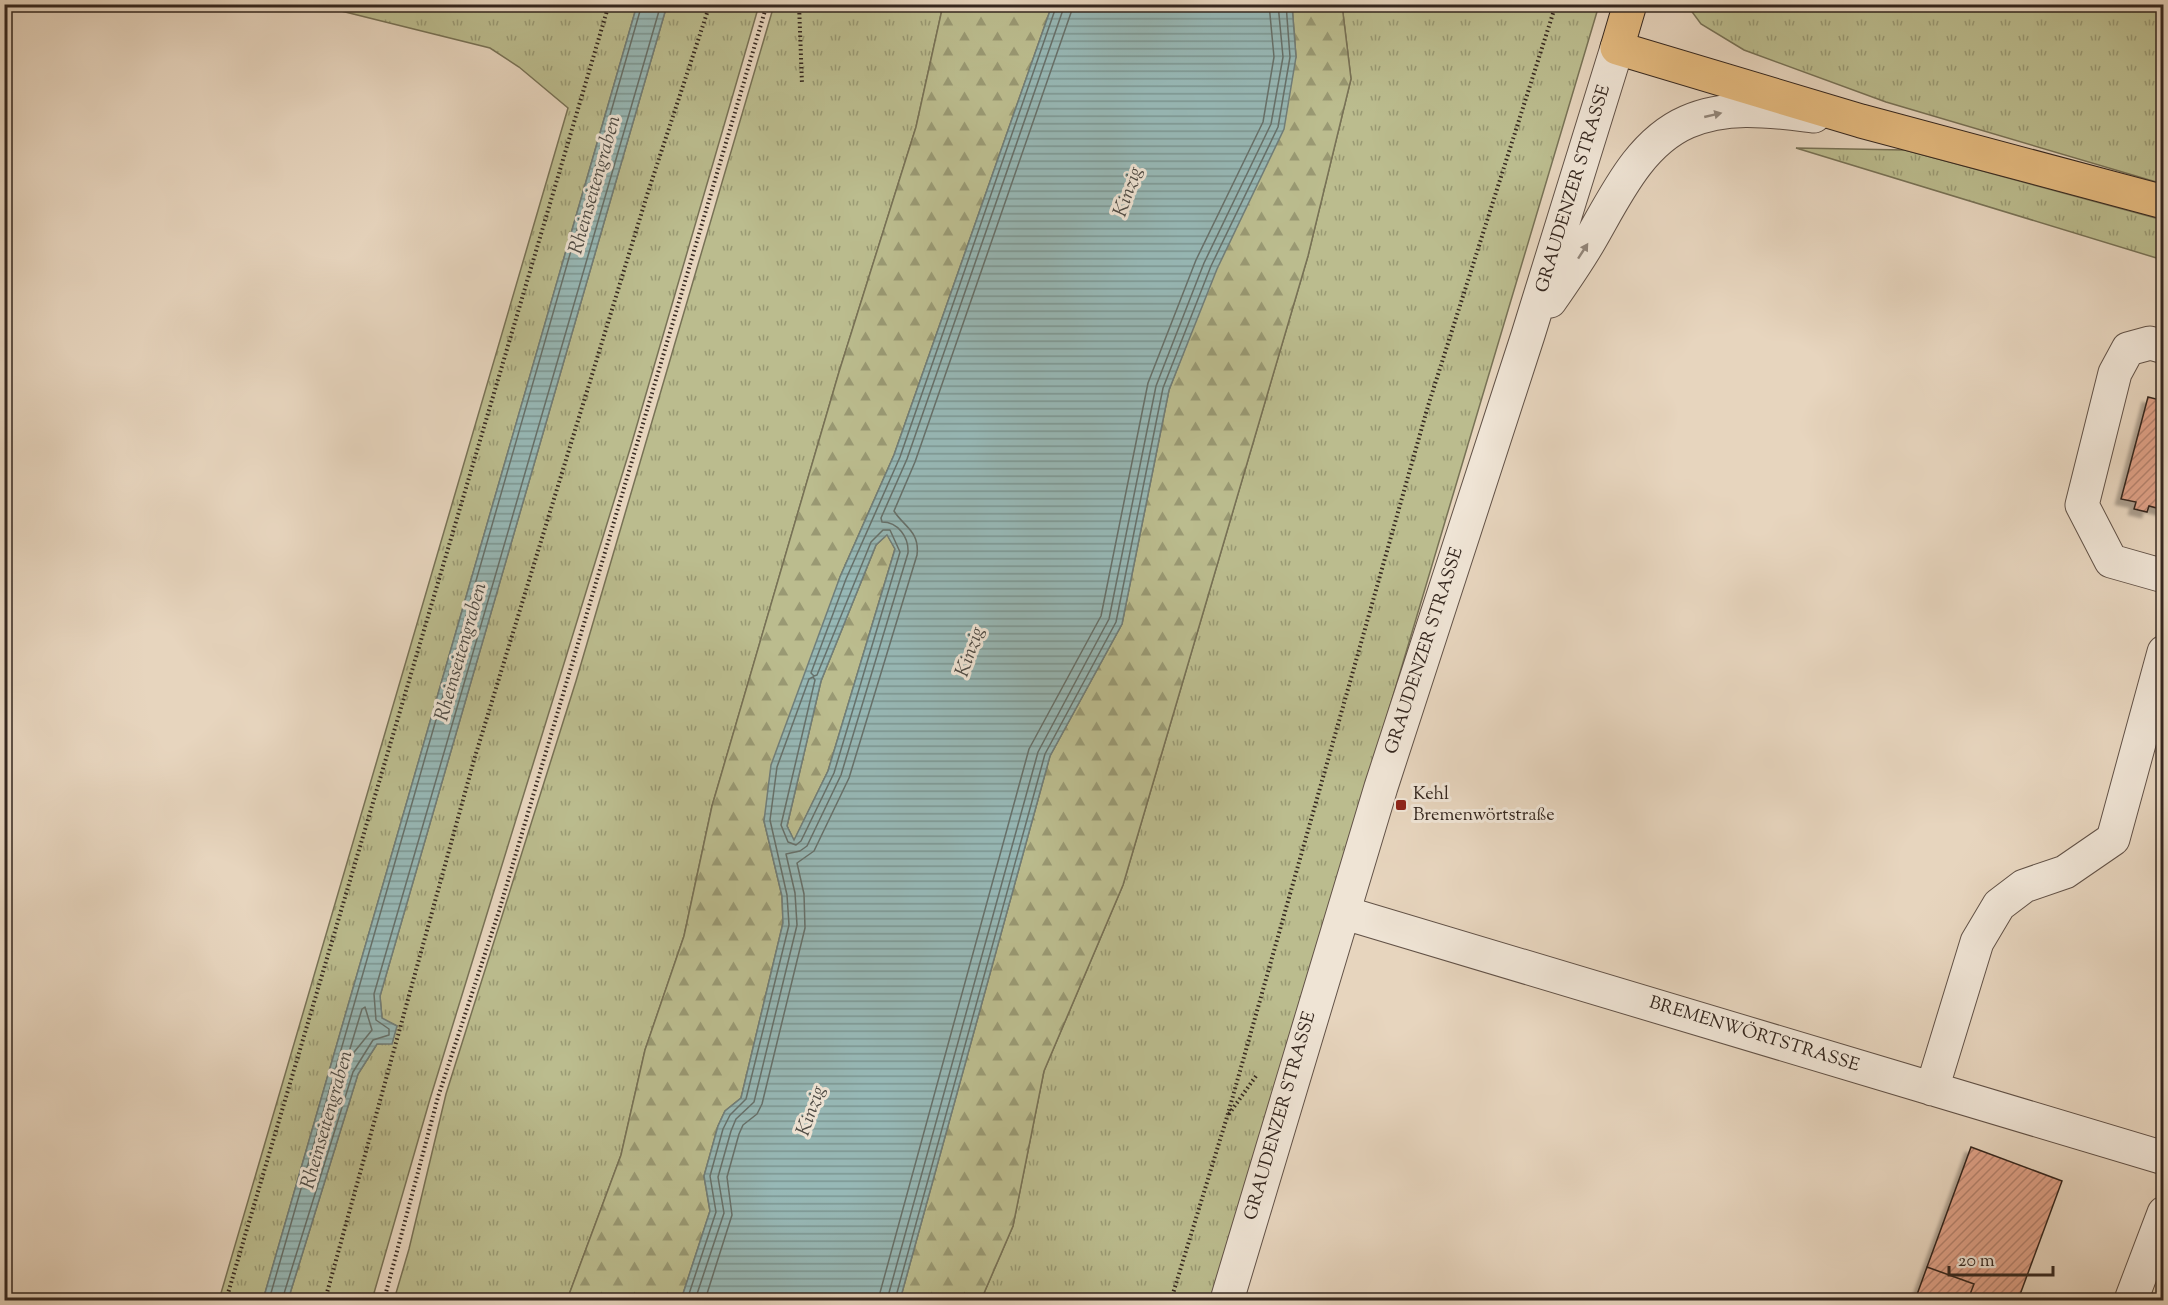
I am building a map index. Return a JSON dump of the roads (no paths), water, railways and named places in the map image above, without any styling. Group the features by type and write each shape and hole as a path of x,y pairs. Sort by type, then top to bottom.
{"main road":[{"name":"GRAUDENZER STRASSE","path":"1617,48 1630,4"},
{"path":"1617,48 1861,121 2163,202"}],"street":[{"name":"GRAUDENZER STRASSE","path":"1227,1300 1317,992 1345,912 1381,787 1528,335 1617,48"},
{"path":"1528,335 1590,240 1625,180 1664,138 1686,122 1728,111 1752,110 1861,121"},
{"path":"2163,347 2150,343 2128,349 2115,373 2082,505 2111,561 2163,576"},
{"path":"1932,1089 1977,942 2000,905 2024,885 2066,872 2114,839 2163,652"},
{"name":"BREMENWÖRTSTRASSE","path":"1345,912 2163,1158"},
{"path":"2131,1300 2163,1213"}],"water":[{"name":"Rheinseitengraben","path":"637,5 667,5 380,996 382,1018 397,1026 392,1044 377,1044 358,1074 288,1300 263,1300"},
{"name":"Kinzig","path":"1052,5 1292,5 1296,57 1284,129 1217,269 1169,390 1122,624 1050,756 900,1300 681,1300 710,1211 704,1176 718,1126 725,1111 741,1098 783,923 782,896 764,821 771,765 840,577 894,455","holes":["887,535 895,549 828,771 794,840 787,826 821,681 876,545"]}],"place":[{"name":"Kehl Bremenwörtstraße","path":"1401,805"}]}
